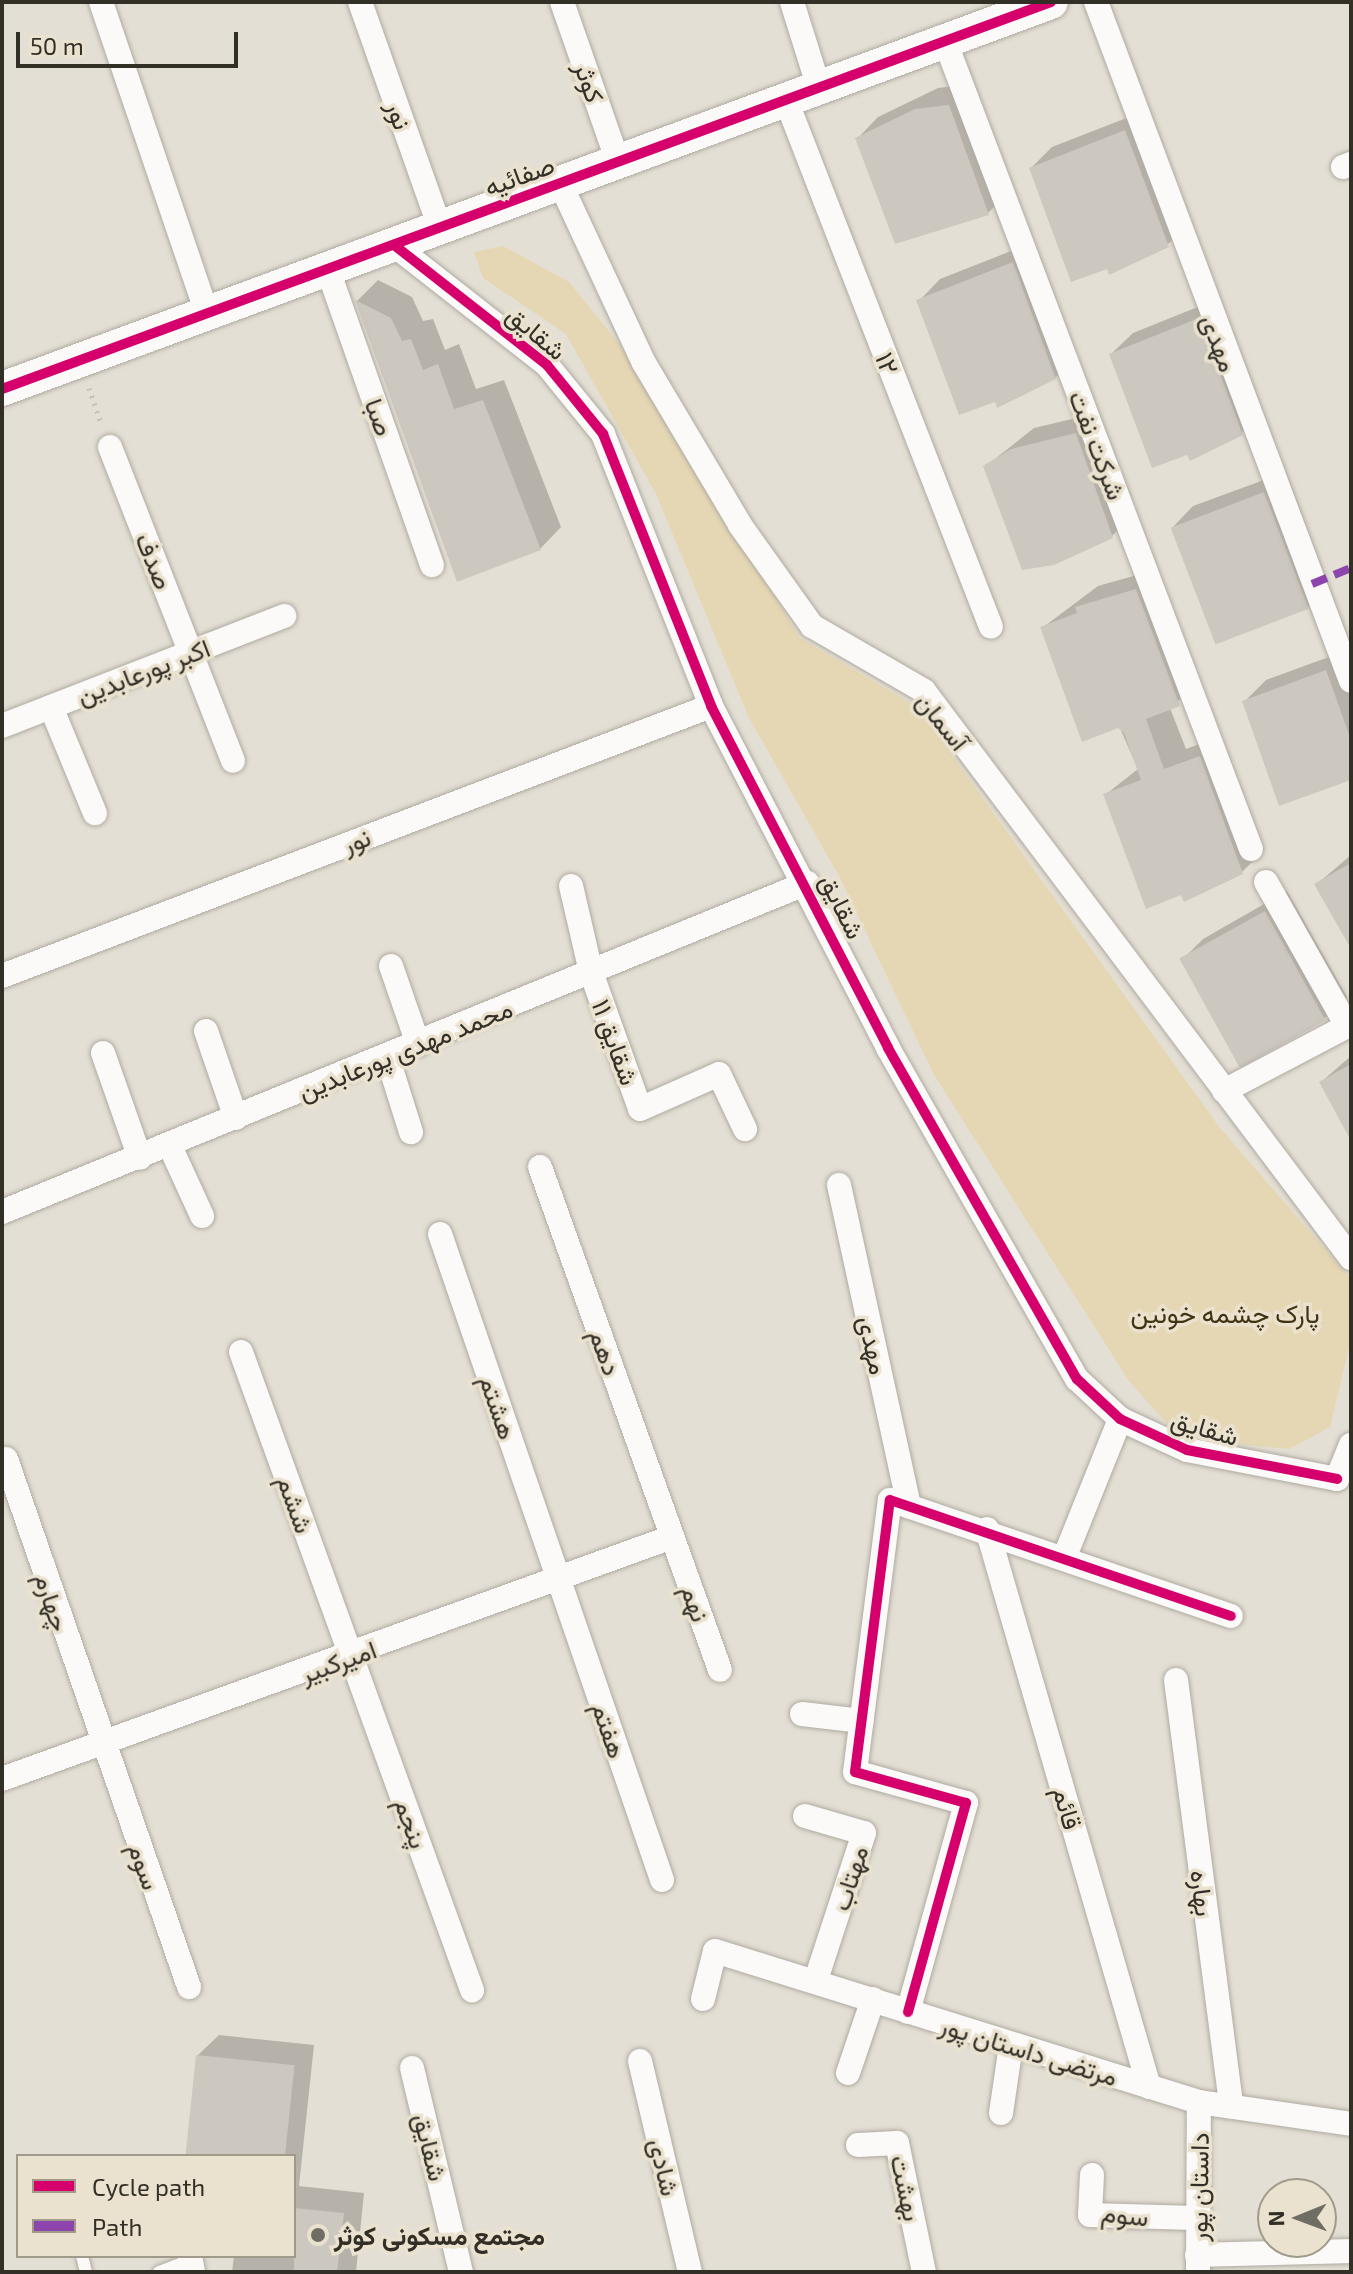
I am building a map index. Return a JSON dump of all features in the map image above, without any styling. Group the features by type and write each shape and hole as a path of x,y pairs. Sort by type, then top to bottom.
{"street":[{"path":"101,2 207,314"},
{"name":"نور","path":"360,2 440,228"},
{"name":"کوثر","path":"562,2 618,162"},
{"path":"792,2 819,88"},
{"name":"صفائیه","path":"2,389 1051,2"},
{"name":"مهدی","path":"1096,2 1351,681"},
{"name":"شرکت نفت","path":"945,41 1251,849"},
{"name":"۱۲","path":"786,100 991,627"},
{"name":"آسمان","path":"560,183 644,363 740,525 812,626 924,691 1351,1258"},
{"name":"شقایق","path":"394,245 547,365 603,434 711,706 807,883 888,1048 1077,1379 1120,1419 1187,1450 1344,1488"},
{"name":"صبا","path":"328,270 432,565"},
{"name":"صدف","path":"110,447 233,761"},
{"name":"اکبر پورعابدین","path":"2,726 284,616"},
{"name":"نور","path":"2,976 711,706"},
{"path":"51,707 95,813"},
{"path":"1224,1091 1349,1025 1266,882"},
{"name":"محمد مهدی پورعابدین","path":"2,1212 170,1146 807,883"},
{"path":"571,886 591,972"},
{"path":"391,966 418,1044"},
{"name":"شقایق ۱۱","path":"591,972 640,1109 719,1074 745,1129"},
{"path":"206,1031 236,1118"},
{"path":"103,1053 140,1158"},
{"path":"387,1056 411,1132"},
{"path":"170,1146 202,1216"},
{"name":"دهم","path":"540,1167 672,1537"},
{"name":"مهدی","path":"839,1185 909,1506"},
{"name":"هشتم","path":"440,1234 558,1579"},
{"name":"ششم","path":"241,1352 352,1656"},
{"path":"1065,1556 1120,1419"},
{"path":"1344,1488 1351,1445"},
{"name":"چهارم","path":"6,1459 101,1744"},
{"path":"908,2012 966,1803 855,1772 890,1500 987,1529 1231,1616"},
{"name":"قائم","path":"987,1529 1149,2087"},
{"name":"امیرکبیر","path":"2,1779 352,1656 672,1537"},
{"name":"نهم","path":"672,1537 720,1670"},
{"name":"هفتم","path":"558,1579 662,1880"},
{"name":"پنجم","path":"352,1656 472,1990"},
{"name":"بهاره","path":"1176,1680 1231,2106"},
{"path":"802,1714 862,1721"},
{"name":"سوم","path":"101,1744 189,1987"},
{"name":"مهتاب","path":"805,1816 864,1833 816,1980"},
{"name":"مرتضی داستان پور","path":"703,1999 715,1951 1199,2102 1351,2124"},
{"path":"848,2073 873,1999"},
{"path":"1001,2113 1011,2045"},
{"name":"شادی","path":"640,2061 690,2272"},
{"name":"شقایق","path":"412,2068 461,2272"},
{"name":"داستان پور","path":"1197,2264 1195,2218 1199,2102"},
{"name":"بهشت","path":"858,2145 897,2143 924,2272"},
{"name":"سوم","path":"1092,2175 1090,2215 1195,2218"},
{"path":"1197,2264 1351,2251"}],"lane":[{"path":"159,2272 191,2263"}],"path":[{"path":"79,361 110,447"}],"green space":[{"name":"پارک چشمه خونین","path":"503,246 569,282 620,345 800,638 917,707 1220,1128 1351,1279 1351,1339 1330,1427 1289,1449 1226,1443 1168,1425 1129,1381 934,1075 839,876 749,718 656,494 566,334 483,278 474,252"}],"building":[{"path":"949,105 989,215 895,244 855,138 915,109"},
{"path":"1125,130 1169,247 1109,275 1107,269 1071,282 1029,168"},
{"path":"1013,262 1056,379 997,408 995,402 959,415 916,300"},
{"path":"355,300 391,318 402,341 411,339 423,370 438,364 454,409 483,400 541,550 457,582"},
{"path":"1199,318 1243,435 1190,461 1187,455 1152,468 1109,354"},
{"path":"1076,433 1113,538 1054,565 1022,570 983,466 1011,449"},
{"path":"1264,492 1309,609 1215,645 1171,528"},
{"path":"1136,589 1180,706 1146,719 1164,769 1200,756 1243,874 1184,902 1181,895 1146,909 1103,794 1141,780 1124,733 1118,728 1082,742 1040,627 1077,613 1075,607"},
{"path":"1326,670 1351,740 1351,780 1279,806 1242,701"},
{"path":"1351,863 1351,949 1314,884"},
{"path":"1265,911 1326,1020 1240,1068 1179,959"},
{"path":"1351,1064 1351,1141 1319,1082"},
{"path":"196,2055 294,2065 285,2154 186,2154"},
{"name":"مجتمع مسکونی کوثر","path":"296,2208 344,2213 337,2272 294,2272"}],"marked path":[{"path":"1312,584 1351,568"}],"cycle path":[{"path":"2,389 1051,2"},
{"path":"394,245 547,365 603,434 711,706 888,1048 1077,1379 1120,1419 1187,1450 1337,1479"},
{"path":"908,2012 966,1803 855,1772 890,1500 1231,1616"}],"place":[{"name":"مجتمع مسکونی کوثر","path":"318,2235"}]}
